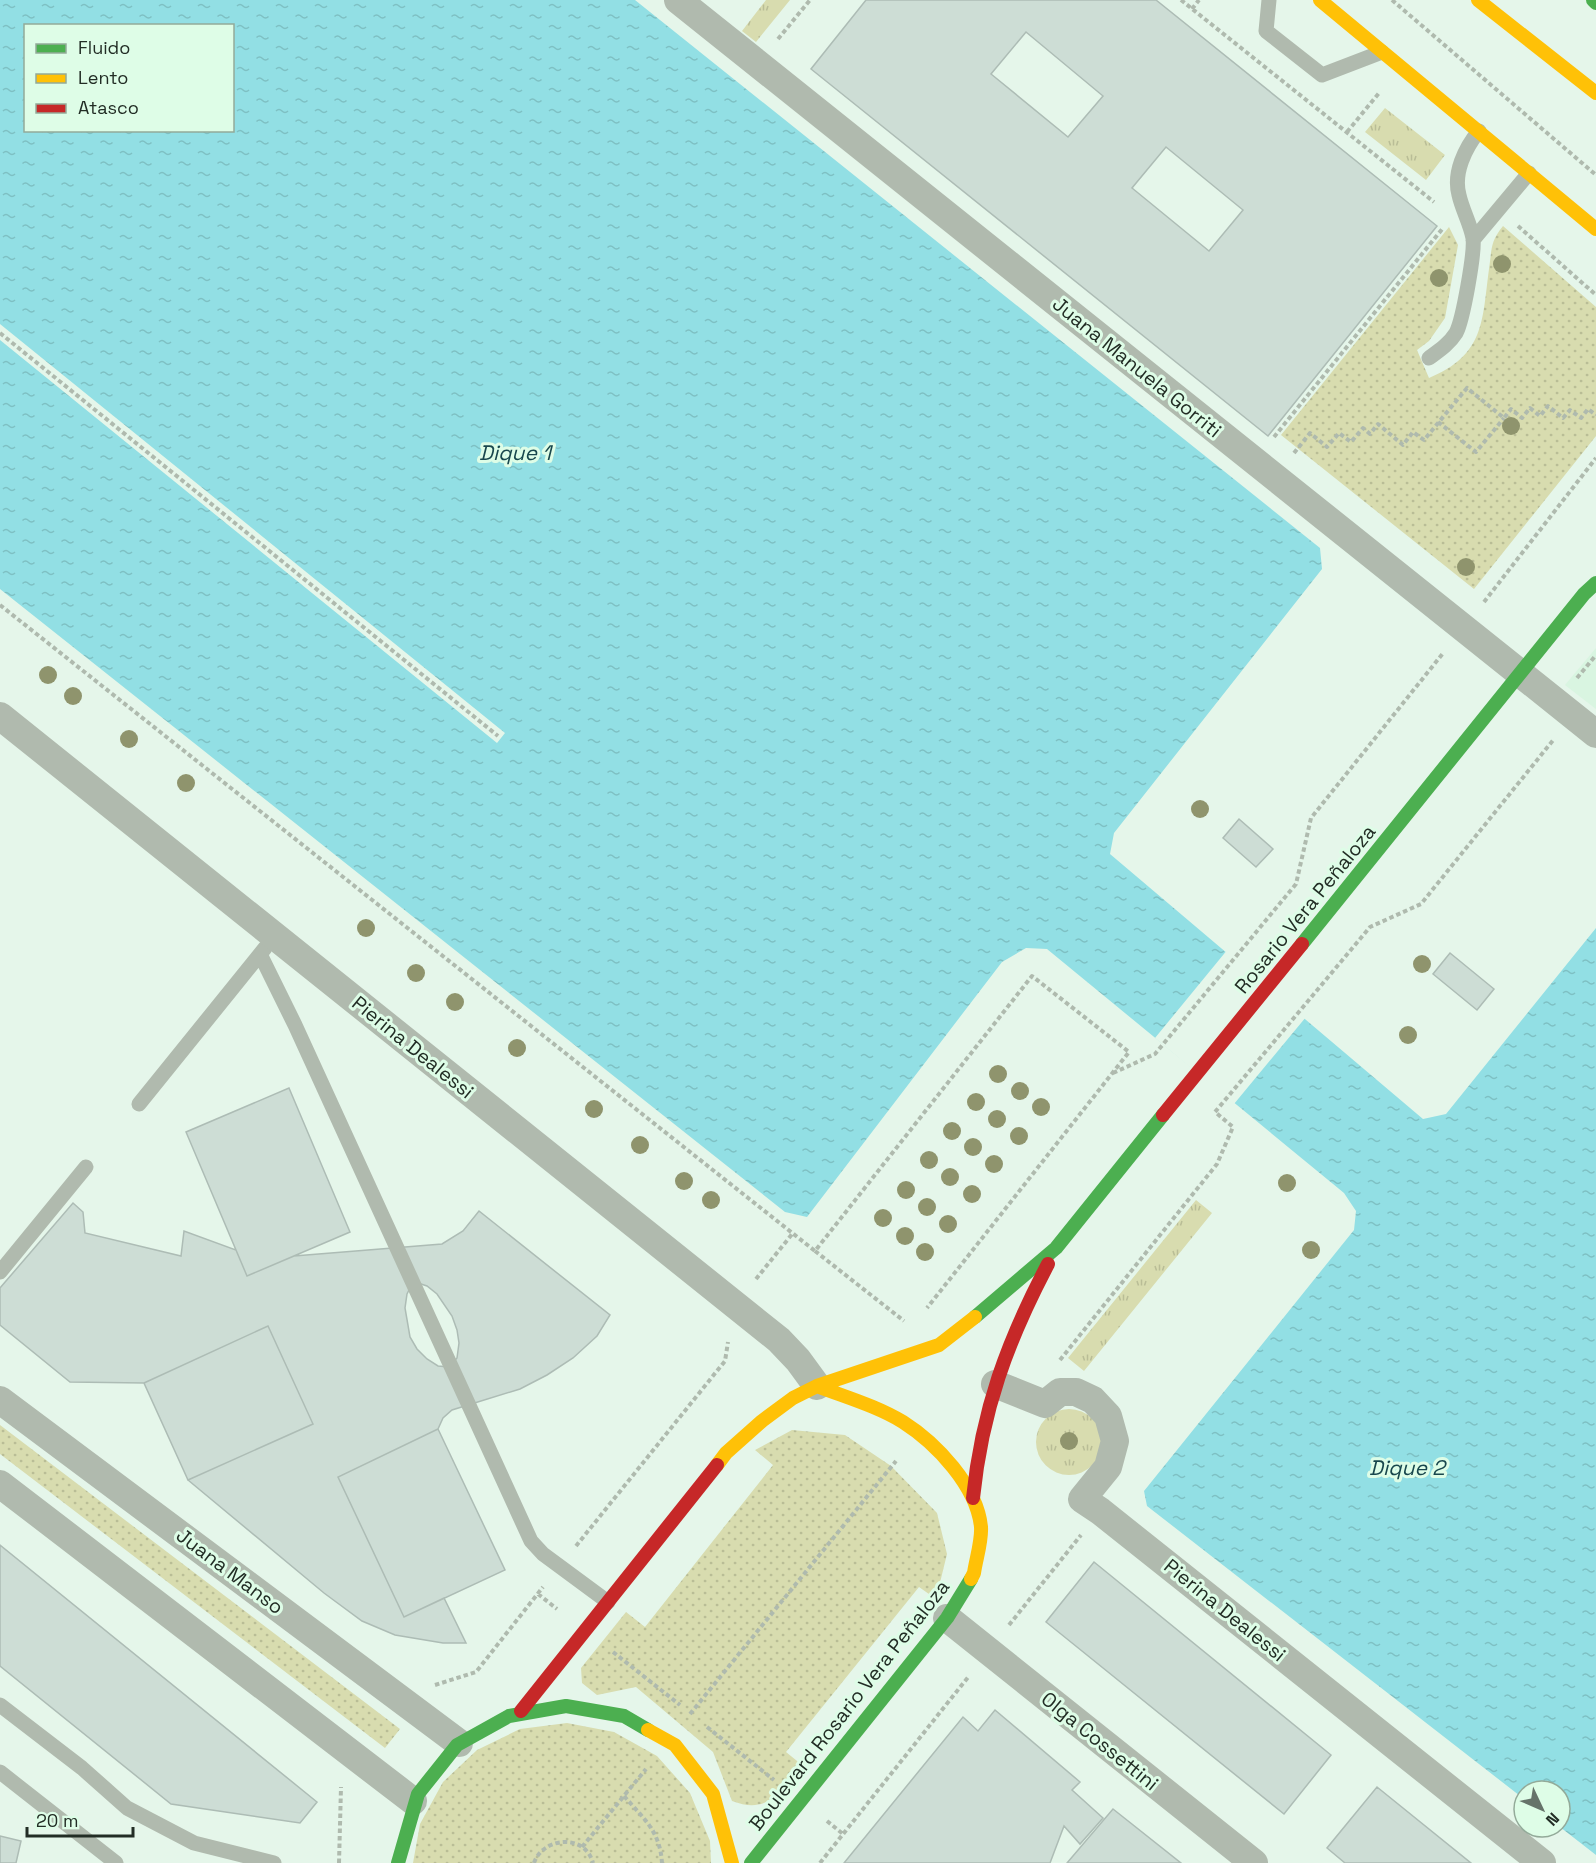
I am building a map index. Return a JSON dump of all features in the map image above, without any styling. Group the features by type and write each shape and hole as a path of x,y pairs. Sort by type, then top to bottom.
{"main road":[{"path":"1320,0 1596,229"},
{"path":"1478,0 1596,93"},
{"path":"1510,8 1596,83"},
{"name":"Rosario Vera Peñaloza","path":"818,1386 939,1345 996,1301 1056,1248 1521,673 1584,594 1596,574"},
{"name":"Rosario Vera Peñaloza","path":"1584,594 1596,583"},
{"name":"Rosario Vera Peñaloza","path":"973,1498 980,1443 995,1384 1034,1289 1056,1248"},
{"path":"521,1711 726,1453 776,1409 818,1386 870,1405 903,1422 944,1457 973,1498"},
{"name":"Boulevard Rosario Vera Peñaloza","path":"751,1863 947,1618 974,1573 981,1528 973,1498"},
{"path":"398,1863 405,1822 413,1801 441,1760 459,1743 489,1724 521,1711 545,1706 568,1705 620,1714 644,1725 669,1741 690,1761 708,1786 722,1814 730,1844 732,1863"}],"street":[{"name":"Juana Manuela Gorriti","path":"678,0 1596,734"},
{"name":"Pierina Dealessi","path":"0,716 267,946 778,1341 798,1360 818,1386"},
{"name":"Pierina Dealessi","path":"995,1384 1045,1404 1060,1392 1076,1392 1093,1400 1108,1416 1114,1441 1108,1467 1082,1499 1542,1863"},
{"name":"Juana Manso","path":"0,1400 459,1743"},
{"path":"0,1484 413,1801"},
{"name":"Olga Cossettini","path":"947,1618 1254,1863"}],"lane":[{"path":"1269,0 1266,31 1322,75 1382,52"},
{"path":"1429,358 1446,345 1456,332 1467,290 1473,240 1458,193 1457,178 1470,141 1479,131"},
{"path":"1473,240 1529,173"},
{"path":"139,1104 267,946"},
{"path":"267,946 295,1024 531,1541 543,1554 608,1602"},
{"path":"0,1272 86,1167"},
{"path":"0,1705 82,1768 127,1808 194,1843 274,1863"},
{"path":"0,1772 116,1863"}],"path":[{"path":"759,64 810,0"},
{"path":"1181,0 1437,205"},
{"path":"1192,9 1200,0"},
{"path":"1392,0 1596,175"},
{"path":"1337,70 1367,82 1388,99"},
{"path":"1347,132 1379,92"},
{"path":"1424,194 1430,186"},
{"path":"1499,208 1596,295"},
{"path":"1265,469 1444,226"},
{"path":"0,333 498,736"},
{"path":"1265,469 1310,433 1327,447 1339,433 1351,442 1363,428 1370,434 1378,424 1403,445 1413,432 1424,440 1467,388 1504,418"},
{"path":"1438,422 1476,452 1511,409 1522,418 1530,408 1540,416 1548,406 1563,418 1570,410 1581,418 1588,409 1596,415"},
{"path":"1112,1074 1155,1054 1296,884 1311,818 1464,628 1596,458"},
{"path":"0,605 912,1327"},
{"path":"1030,1397 1217,1164 1233,1127 1215,1112 1370,927 1421,904 1573,716"},
{"path":"815,1251 1032,976 1128,1052 927,1308"},
{"path":"582,1847 918,1434"},
{"path":"820,1863 1100,1511"},
{"path":"638,1763 646,1768"},
{"path":"624,1796 653,1828 661,1846 662,1863"},
{"path":"534,1863 543,1849 555,1842 569,1842 582,1847 593,1863"}],"shaded area":[{"path":"1596,648 1596,709 1565,685"}],"green space":[{"path":"766,0 790,0 756,42 742,31"},
{"path":"1385,108 1445,155 1426,180 1365,132"},
{"path":"1503,226 1596,307 1596,436 1474,589 1281,435 1449,227 1458,245 1445,318 1429,341 1417,350 1429,378 1461,359 1471,347 1482,320 1492,246"},
{"path":"1196,1200 1212,1213 1084,1371 1068,1358"},
{"path":"1062,1409 1076,1409 1088,1414 1097,1423 1102,1442 1100,1455 1093,1466 1076,1475 1062,1475 1050,1470 1041,1461 1036,1449 1036,1435 1041,1423 1050,1414"},
{"path":"0,1425 400,1729 385,1748 0,1454"},
{"path":"792,1430 845,1435 891,1466 937,1513 947,1554 936,1599 919,1587 786,1752 802,1765 787,1784 765,1803 745,1805 732,1801 713,1752 636,1687 597,1695 582,1683 581,1668 626,1612 645,1627 773,1465 755,1450"},
{"path":"567,1723 614,1732 657,1756 690,1793 710,1841 711,1863 413,1863 420,1824 443,1782 477,1750 520,1729"}],"water":[{"name":"Dique 1","path":"0,0 635,0 1320,548 1322,569 1114,833 1110,854 1423,1119 1446,1114 1596,928 1596,1855 1572,1836 1572,1779 1512,1779 1512,1790 1147,1506 1144,1491 1354,1230 1356,1211 1344,1193 1047,949 1026,948 1002,962 807,1217 785,1212 0,589"}],"pier":[{"path":"0,324 505,733 497,743 0,340"},
{"path":"1228,949 1306,1017 1234,1104 1155,1038"}],"building":[{"path":"866,0 1156,0 1437,226 1268,436 811,69","holes":["1026,32 1103,96 1068,137 991,74","1166,147 1243,210 1209,251 1132,188"]},
{"path":"1239,819 1273,849 1256,867 1223,838"},
{"path":"1450,953 1494,989 1477,1010 1433,974"},
{"path":"289,1088 350,1232 247,1276 186,1132"},
{"path":"73,1203 83,1212 85,1233 181,1256 184,1231 236,1250 247,1276 294,1256 442,1244 463,1231 479,1211 610,1315 597,1336 573,1358 547,1375 520,1389 452,1410 443,1418 438,1429 338,1477 404,1617 444,1598 466,1643 443,1643 395,1635 362,1621 324,1593 188,1480 313,1424 268,1326 144,1383 70,1382 0,1325 0,1288","holes":["421,1284 437,1294 452,1316 457,1330 459,1343 457,1358 449,1367 438,1366 427,1359 410,1337 405,1308 407,1294 410,1288"]},
{"path":"268,1326 313,1424 188,1480 144,1383"},
{"path":"438,1429 505,1570 404,1617 338,1477"},
{"path":"0,1545 317,1802 300,1823 171,1804 0,1666"},
{"path":"1094,1562 1331,1755 1284,1814 1046,1622"},
{"path":"995,1710 1080,1782 1072,1790 1103,1818 1080,1844 1064,1826 1050,1863 844,1863 963,1717 978,1731"},
{"path":"1377,1787 1471,1863 1345,1863 1327,1848"},
{"path":"1113,1809 1181,1863 1067,1863"},
{"path":"0,1836 21,1841 16,1863 0,1863"}],"traffic: fast":[{"path":"1593,0 1596,3"},
{"path":"1302,944 1584,594 1596,583"},
{"path":"975,1317 1056,1248 1163,1115"},
{"path":"751,1863 947,1618 971,1579"},
{"path":"398,1863 418,1794 457,1745 509,1716 566,1706 624,1716 648,1730"}],"traffic: slow":[{"path":"1320,0 1596,229"},
{"path":"1478,0 1596,93"},
{"path":"717,1465 726,1453 762,1421 793,1398 817,1386 939,1345 975,1317"},
{"path":"817,1386 893,1416 929,1442 953,1467 972,1496 981,1527 979,1550 971,1579"},
{"path":"648,1730 675,1745 713,1794 732,1863"}],"traffic: jam":[{"path":"1163,1115 1302,944"},
{"path":"973,1498 983,1435 998,1377 1020,1321 1048,1264"},
{"path":"521,1711 717,1465"}],"water label":[{"name":"Dique 2","path":"1407,1467"}]}
